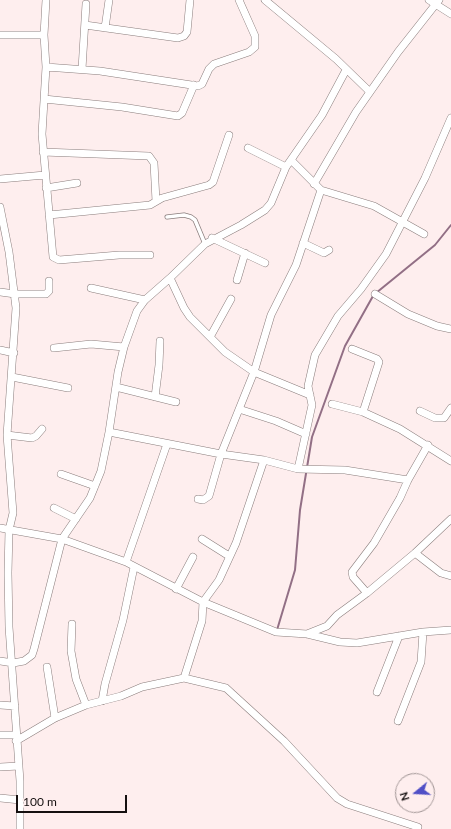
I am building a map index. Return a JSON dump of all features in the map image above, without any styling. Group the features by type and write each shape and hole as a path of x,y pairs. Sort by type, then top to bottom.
{"street":[{"path":"46,0 44,35 46,67 42,134 51,251 53,257 58,260 119,255 150,255"},
{"path":"105,28 109,0"},
{"path":"85,25 178,38 184,36 187,32 190,0"},
{"path":"46,67 82,69 194,85 202,84 209,69 214,64 249,52 255,47 255,36 239,0"},
{"path":"265,0 336,59 370,92"},
{"path":"314,184 356,112 435,1 451,14"},
{"path":"82,69 86,4"},
{"path":"0,36 44,35"},
{"path":"0,661 13,663 24,661 32,655 62,539 90,498 101,471 110,432 116,388 124,347 137,311 145,300 170,278 204,244 212,238 241,225 265,210 271,203 286,167 322,115 346,70"},
{"path":"44,99 122,107 178,116 182,113 194,85"},
{"path":"298,469 312,405 308,386 311,369 322,341 338,316 361,289 386,254 402,220 425,178 451,118"},
{"path":"49,215 150,205 156,201 201,188 213,182 229,135"},
{"path":"248,148 286,167"},
{"path":"43,152 149,156 154,162 156,201"},
{"path":"291,160 321,190 374,206 402,220 424,234"},
{"path":"0,179 45,175"},
{"path":"46,188 78,184"},
{"path":"198,499 203,500 209,496 221,454 254,372 271,315 292,274 321,190"},
{"path":"0,207 9,252 15,294 16,319 7,435 3,444 14,513 9,530 4,572 13,663 16,738 19,766 20,829"},
{"path":"212,238 265,263"},
{"path":"303,243 324,253 329,250"},
{"path":"237,280 244,253"},
{"path":"170,278 184,308 210,337 233,359 254,372 310,396"},
{"path":"0,292 15,294 46,294 49,291 49,281"},
{"path":"91,288 145,300"},
{"path":"375,294 408,314 437,326 451,329"},
{"path":"210,337 231,299"},
{"path":"154,397 159,365 160,341"},
{"path":"54,348 91,344 124,347"},
{"path":"352,349 377,359 379,362 363,412"},
{"path":"0,350 14,353"},
{"path":"12,377 68,388"},
{"path":"116,388 176,402"},
{"path":"332,404 363,412 400,429 428,445 451,461"},
{"path":"420,411 435,418 444,418 451,408"},
{"path":"239,409 276,421 306,434"},
{"path":"7,435 32,438 42,429"},
{"path":"110,432 221,454 264,460 298,469 345,470 408,480"},
{"path":"126,562 167,444"},
{"path":"368,593 353,577 352,572 374,543 428,445"},
{"path":"184,678 202,621 203,602 219,580 236,543 264,460"},
{"path":"61,474 95,486"},
{"path":"54,508 76,519"},
{"path":"307,634 327,626 337,615 368,593 415,553 451,519"},
{"path":"0,528 62,539 126,562 203,602 276,632 307,634 340,642 357,643 423,632 451,630"},
{"path":"202,540 229,556"},
{"path":"415,553 440,573 451,576"},
{"path":"176,589 193,558"},
{"path":"102,701 105,684 123,620 134,567"},
{"path":"72,624 71,651 76,679 86,705"},
{"path":"398,720 421,662 423,632"},
{"path":"377,692 399,636"},
{"path":"46,667 55,718"},
{"path":"0,735 16,738 55,718 86,705 122,696 142,687 184,678 226,688 284,742 337,798 347,804 418,827"},
{"path":"0,705 15,706"},
{"path":"0,767 19,766"},
{"path":"0,798 20,800"}],"lane":[{"path":"167,217 184,215 191,217 195,220 204,244"}],"waterway":[{"path":"376,293 435,245 451,225"},
{"path":"277,630 295,570 300,510 312,437 345,346 373,296"}]}
